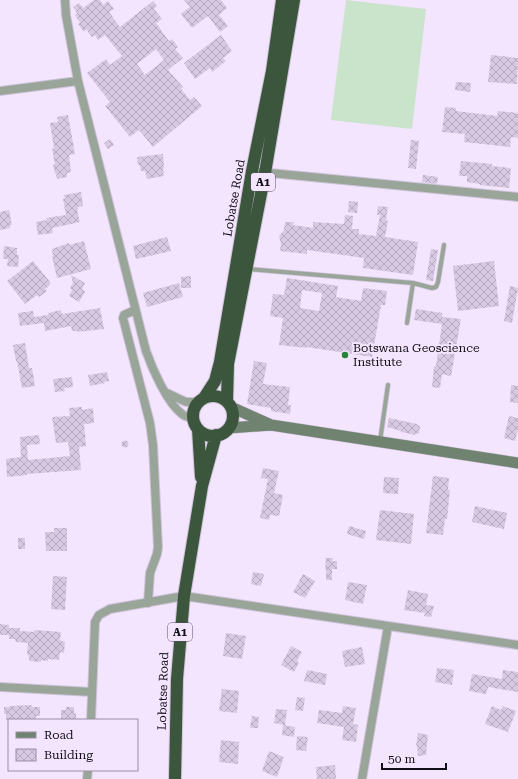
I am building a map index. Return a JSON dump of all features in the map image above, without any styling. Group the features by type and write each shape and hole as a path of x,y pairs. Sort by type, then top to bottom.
{"highway":[{"name":"Lobatse Road","path":"229,428 233,414 229,404 228,364 252,171 272,71 282,0"},
{"name":"Lobatse Road","path":"202,486 194,410 215,381 220,362 241,268 265,173 294,0"},
{"path":"202,400 212,396 220,397 229,404"},
{"path":"196,424 203,433 210,435 223,433 229,428"},
{"name":"Lobatse Road","path":"175,779 176,678 184,596 202,486 216,435"}],"main road":[{"path":"229,404 271,425"},
{"path":"229,428 271,425 518,464"}],"street":[{"path":"65,0 66,15 78,81 135,310 150,363 166,393 178,411 196,424"},
{"path":"0,91 78,81"},
{"path":"252,171 518,198"},
{"path":"135,310 124,315 123,318 152,435 158,547 150,573 148,603"},
{"path":"166,393 186,402 202,400"},
{"path":"91,719 94,628 96,618 103,612 110,609 184,596 518,645"},
{"path":"362,779 388,626"},
{"path":"0,687 92,692"}],"lane":[{"path":"241,268 413,283 432,288 436,287 438,282 444,245"},
{"path":"407,323 413,283"},
{"path":"380,441 388,385"}],"green space":[{"path":"346,0 426,9 412,129 331,120"}],"building":[{"path":"94,0 100,0 103,5 108,1 114,9 109,12 120,27 153,1 157,6 154,9 162,19 156,23 169,41 172,39 178,47 175,49 183,58 168,70 183,87 181,89 190,100 194,97 202,106 153,147 139,130 130,137 105,106 110,102 87,73 106,59 110,65 122,56 105,35 98,40 95,35 92,37 86,29 84,32 78,24 80,23 75,15 77,13 73,7 79,3 83,8","holes":["156,49 164,60 145,75 137,64"]},
{"path":"184,0 221,0 227,8 219,15 228,26 220,32 208,16 192,28 181,14 190,7"},
{"path":"221,35 232,51 223,58 226,61 212,72 210,68 195,79 184,63"},
{"path":"491,55 518,58 517,84 488,82"},
{"path":"456,82 471,83 470,92 455,90"},
{"path":"445,107 456,108 456,111 497,116 498,111 518,113 518,138 511,137 510,147 464,142 465,134 442,132"},
{"path":"68,115 75,154 69,155 71,172 67,173 67,177 57,179 53,164 55,164 52,149 54,148 50,123 58,122 57,117"},
{"path":"110,139 114,145 108,149 104,143"},
{"path":"411,140 419,141 416,169 408,168"},
{"path":"163,154 164,176 147,179 145,171 141,171 140,165 138,165 137,157"},
{"path":"461,161 492,164 492,166 511,168 509,188 467,182 467,176 459,176"},
{"path":"423,175 438,177 437,184 422,182"},
{"path":"81,192 83,206 78,207 77,210 80,222 52,228 53,233 38,235 36,222 47,220 46,218 66,215 63,199 65,199 64,195"},
{"path":"349,201 358,202 357,213 348,212"},
{"path":"378,206 388,207 386,220 388,221 385,237 418,242 413,275 363,268 364,258 307,250 307,254 280,251 281,244 279,236 284,230 285,222 294,222 293,225 313,228 313,222 344,224 345,215 353,216 352,229 359,229 359,234 376,236 380,215 377,215"},
{"path":"9,210 12,225 10,225 10,228 0,230 0,212"},
{"path":"167,237 171,251 136,259 133,246"},
{"path":"84,241 91,269 57,278 52,249 69,243 69,245"},
{"path":"4,246 17,248 17,255 19,255 18,267 7,266 8,259 3,259"},
{"path":"431,249 438,250 433,281 426,280"},
{"path":"33,261 50,282 50,285 45,289 47,291 39,297 37,295 25,304 7,281"},
{"path":"494,261 499,306 458,311 453,266"},
{"path":"71,275 85,283 82,289 85,292 79,302 69,296 72,290 70,288 73,283"},
{"path":"191,276 191,288 181,288 181,277"},
{"path":"287,278 338,286 336,297 361,301 363,288 387,291 385,305 381,305 372,357 307,347 279,345 283,318 270,316 273,294 284,295","holes":["302,290 322,293 319,311 300,308"]},
{"path":"179,283 183,297 147,307 143,293"},
{"path":"510,286 518,288 512,323 504,321"},
{"path":"100,308 104,329 77,332 72,331 71,326 45,331 44,323 20,326 18,313 33,311 34,317 48,315 48,313 61,310 62,314"},
{"path":"416,309 442,313 442,317 461,319 451,376 442,374 440,388 432,387 434,366 436,366 442,324 414,320"},
{"path":"25,343 29,368 32,368 35,386 22,388 13,345"},
{"path":"254,361 267,363 263,384 290,387 288,405 291,405 290,414 271,411 271,408 247,404"},
{"path":"107,372 109,381 90,386 88,375"},
{"path":"72,377 73,387 64,388 65,391 55,392 53,379"},
{"path":"511,385 518,386 518,403 510,402"},
{"path":"82,407 82,410 93,408 94,423 84,424 86,446 79,447 81,470 7,477 6,459 21,457 20,437 39,435 40,444 27,445 28,460 70,456 68,442 56,443 52,417 70,416 69,408"},
{"path":"509,416 518,418 518,429 515,441 504,438"},
{"path":"389,418 417,424 420,426 419,434 416,433 415,435 401,432 387,427"},
{"path":"125,440 128,441 128,447 125,448 122,447 121,444 122,441"},
{"path":"263,468 279,471 274,493 283,495 279,516 270,515 269,520 260,518 268,479 261,478"},
{"path":"433,476 449,478 448,490 450,490 447,519 445,519 443,535 426,533"},
{"path":"384,477 399,478 398,494 383,493"},
{"path":"475,506 507,513 504,529 472,522"},
{"path":"380,510 414,514 411,544 376,540"},
{"path":"349,526 366,531 364,539 347,534"},
{"path":"54,528 67,528 67,551 46,551 45,532 54,532"},
{"path":"18,538 25,538 25,549 18,549"},
{"path":"326,558 333,558 332,561 337,561 337,569 332,569 332,580 326,580"},
{"path":"253,572 264,574 261,586 251,584"},
{"path":"303,574 315,581 305,598 293,592"},
{"path":"53,576 67,577 65,610 51,609"},
{"path":"348,582 367,585 363,604 345,600"},
{"path":"408,590 428,594 426,605 434,606 431,617 424,616 425,613 404,610"},
{"path":"0,624 9,625 9,628 20,628 20,631 34,632 34,630 61,632 60,640 65,642 64,653 60,652 59,660 48,659 48,661 41,660 41,662 29,661 29,655 27,655 28,643 16,642 15,639 9,639 9,635 0,635"},
{"path":"226,633 246,636 242,659 223,656"},
{"path":"291,646 302,652 297,661 299,663 294,672 281,665"},
{"path":"362,647 365,664 345,667 342,651"},
{"path":"437,668 454,670 452,685 435,682"},
{"path":"307,670 327,674 325,685 304,681"},
{"path":"503,670 518,672 518,692 488,687 486,694 469,691 472,674 502,679"},
{"path":"222,689 239,691 237,713 219,711"},
{"path":"297,697 305,698 303,711 295,710"},
{"path":"32,705 32,707 40,707 40,716 36,716 36,719 6,720 4,707"},
{"path":"343,706 356,708 353,724 358,725 356,742 342,740 344,727 317,723 319,710 342,713"},
{"path":"492,706 501,710 503,706 516,711 508,732 485,724"},
{"path":"66,707 74,707 76,719 61,719 61,710 66,710"},
{"path":"276,709 287,710 285,725 274,723"},
{"path":"252,716 259,717 258,728 250,728"},
{"path":"283,725 295,727 294,737 282,735"},
{"path":"418,733 428,735 426,755 418,756 416,746"},
{"path":"297,736 308,737 306,751 296,750"},
{"path":"221,740 239,742 238,764 219,762"},
{"path":"269,751 284,757 277,777 262,771"},
{"path":"335,765 336,779 317,779 316,767"}],"place":[{"name":"Botswana Geoscience Institute","path":"345,355"}]}
